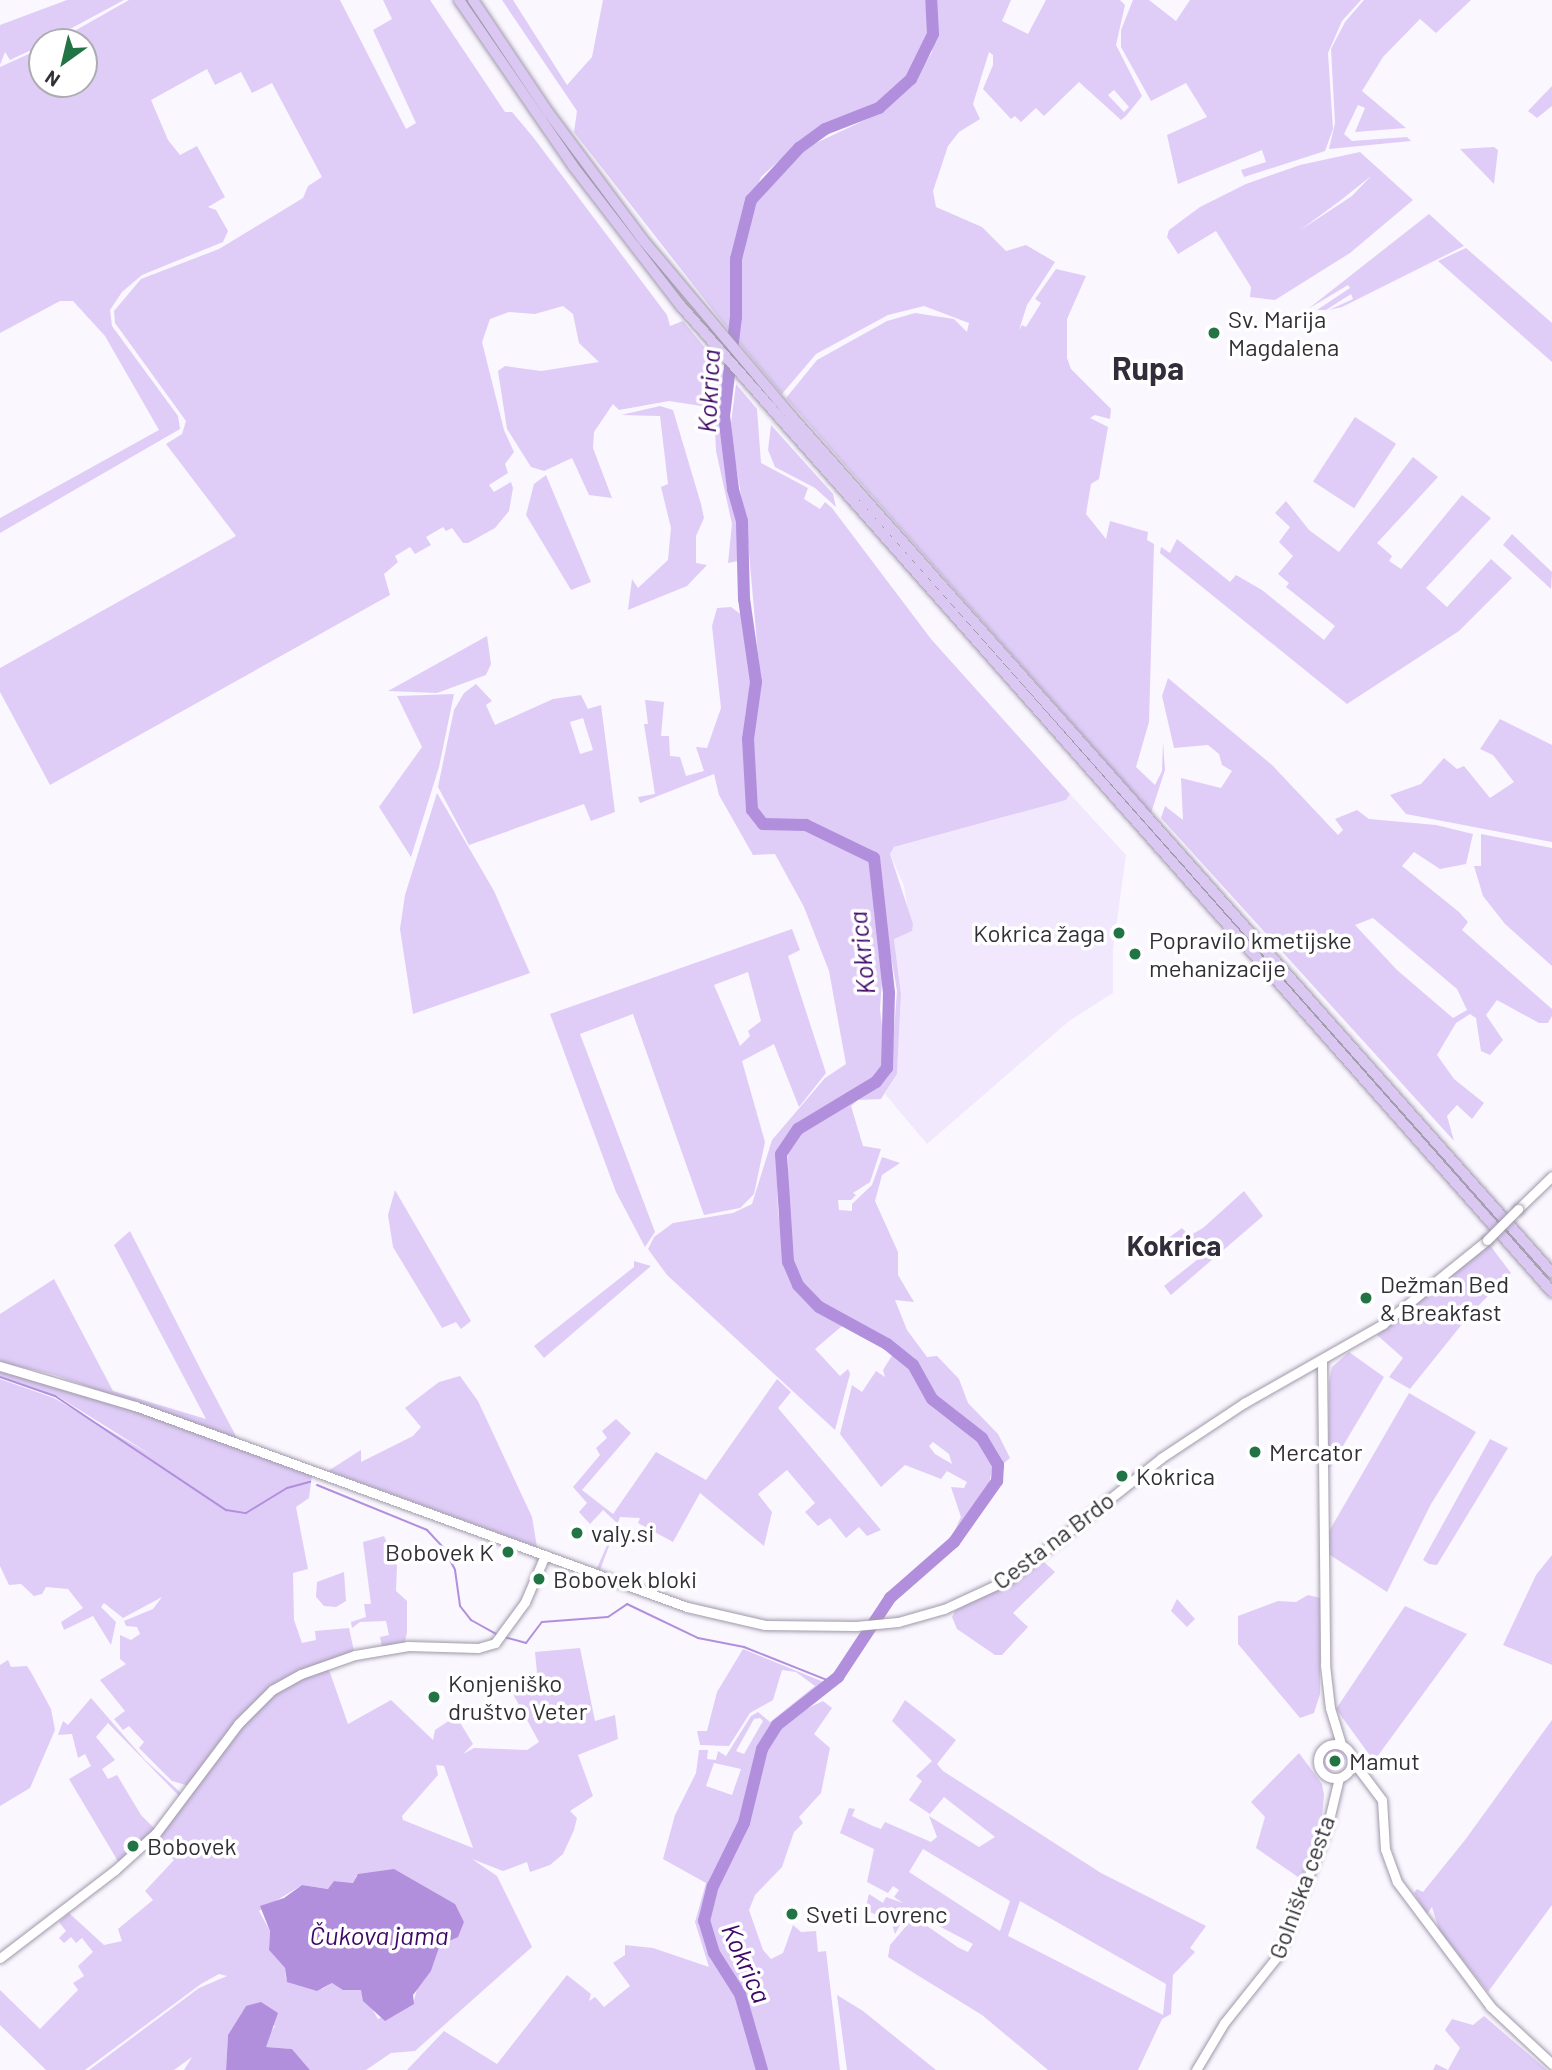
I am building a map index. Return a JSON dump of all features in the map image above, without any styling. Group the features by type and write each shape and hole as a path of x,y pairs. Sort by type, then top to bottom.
{"highway":[{"path":"459,0 573,166 681,306 789,433 1552,1292"},
{"path":"473,0 548,112 684,290 793,418 1552,1273"}],"street":[{"name":"Cesta na Brdo","path":"545,1555 710,1614 790,1627 886,1623 958,1604 1009,1579 1136,1476 1216,1420 1322,1360 1408,1306 1487,1240 1552,1176"},
{"path":"1322,1360 1324,1638 1330,1708 1328,1744 1318,1758 1320,1769 1329,1777 1339,1778 1348,1771 1352,1760"},
{"path":"0,1366 135,1406 545,1555 525,1602 497,1641 478,1648 408,1646 355,1655 302,1674 272,1690 238,1724 156,1833 101,1882 0,1958"},
{"path":"1330,1708 1341,1744 1373,1783 1382,1800 1385,1849 1397,1882 1490,2006 1552,2064"},
{"path":"1328,1744 1341,1744"},
{"path":"1348,1771 1373,1783"},
{"path":"1329,1777 1332,1805"},
{"name":"Golniška cesta","path":"1196,2070 1224,2023 1274,1964 1332,1805 1339,1778"}],"shaded area":[{"path":"67,0 124,0 72,28 28,28 28,51 10,60 5,52 0,65 0,25"},
{"path":"129,0 340,0 406,129 416,123 373,30 392,19 383,0 430,0 505,112 512,112 533,137 667,315 670,326 683,321 725,372 719,427 737,517 738,561 728,563 732,524 716,451 714,408 669,401 619,410 613,404 594,432 593,448 612,498 589,495 572,458 544,471 531,467 507,429 498,371 505,366 541,371 599,362 579,343 573,314 563,306 535,314 509,312 490,319 482,342 504,430 514,452 505,464 508,473 489,485 494,492 511,482 513,488 509,511 495,528 468,543 463,543 452,528 446,531 443,527 426,537 431,545 415,554 410,547 395,556 398,562 384,574 390,595 50,785 0,692 0,668 236,536 166,444 182,434 186,421 115,323 114,311 141,279 219,249 303,198 308,186 322,177 272,83 252,93 241,72 215,85 207,69 151,100 168,140 180,155 197,146 225,197 208,207 216,210 228,231 223,242 142,275 122,292 110,310 112,326 178,416 180,429 0,533 0,518 159,430 105,336 73,301 60,301 0,333 0,67 28,54 28,98 98,98 98,28 80,28"},
{"path":"502,0 513,0 567,85 592,57 603,0 925,0 929,34 917,61 890,96 808,135 761,177 736,243 730,332 574,132 577,111"},
{"path":"936,0 1011,0 1002,21 1028,34 1046,0 1120,0 1125,5 1116,45 1142,96 1126,116 1121,120 1079,82 1044,116 1036,108 1021,122 1015,116 1011,119 983,89 993,65 993,55 989,52 973,104 980,119 959,132 948,146 933,191 936,207 982,227 1006,251 1026,245 1055,262 1027,305 1019,330 1022,325 1026,327 1041,303 1035,299 1056,269 1086,276 1067,319 1067,358 1071,369 1111,409 1110,419 1095,415 1090,418 1108,427 1099,479 1091,484 1086,514 1106,539 1110,521 1148,532 1147,540 1154,544 1149,722 1136,767 1155,785 1162,771 1163,742 1165,770 1151,813 786,398 817,360 887,321 915,313 954,319 967,332 969,323 924,306 888,315 816,354 782,394 737,340 739,260 753,201 801,150 880,113 912,85 932,52","holes":["1114,90 1129,107 1124,112 1108,95"]},
{"path":"1133,0 1149,0 1176,21 1190,0 1361,0 1342,21 1328,53 1333,129 1325,151 1244,177 1241,170 1266,162 1262,150 1178,184 1167,135 1207,117 1186,83 1151,101 1121,47 1121,30"},
{"path":"1364,0 1471,0 1436,33 1420,19 1383,57 1362,91 1406,128 1355,132 1365,108 1358,105 1344,134 1352,141 1407,137 1411,141 1329,149 1335,123 1331,49 1345,22"},
{"path":"1552,86 1552,106 1537,118 1528,111"},
{"path":"1494,147 1498,150 1494,184 1460,149"},
{"path":"1360,152 1413,200 1350,253 1275,300 1250,297 1251,287 1216,231 1178,254 1167,237 1169,230 1200,207 1246,184 1300,165","holes":["1371,176 1352,196 1299,231"]},
{"path":"1429,214 1464,246 1342,307 1329,310 1353,299 1351,294 1326,310 1317,310 1350,288 1348,285 1308,309"},
{"path":"1466,248 1552,323 1552,362 1438,261"},
{"path":"736,384 757,409 761,463 808,488 804,499 820,509 825,502 832,508 931,639 1070,794 1066,800 894,847 890,854 913,924 912,931 894,939 901,994 897,1074 881,1099 858,1100 851,1106 863,1146 881,1149 870,1182 853,1193 856,1195 851,1200 838,1200 839,1210 852,1211 852,1204 872,1185 882,1157 900,1163 882,1175 875,1201 898,1252 898,1275 914,1302 895,1300 907,1330 927,1357 937,1356 959,1379 968,1403 998,1434 1010,1458 1002,1465 982,1436 933,1396 916,1364 904,1353 873,1332 839,1318 812,1297 797,1276 789,1251 788,1150 809,1121 880,1083 891,1071 897,991 873,852 808,822 764,822 755,810 752,727 760,678 747,530 730,431"},
{"path":"660,406 673,410 701,504 704,518 696,536 696,563 707,565 687,586 628,610 632,579 638,588 668,560 671,528 661,487 668,484 660,416 621,415"},
{"path":"1355,417 1396,444 1354,508 1313,482"},
{"path":"771,425 833,494 836,507 815,488 775,467 768,450"},
{"path":"1413,457 1438,477 1377,543 1392,556 1389,561 1401,569 1462,495 1491,518 1426,588 1447,607 1491,559 1512,578 1459,631 1347,704 1160,553 1161,547 1170,553 1177,539 1230,582 1236,575 1262,590 1324,640 1335,626 1286,587 1289,583 1278,574 1293,556 1279,542 1290,527 1275,513 1286,501 1309,530 1339,552"},
{"path":"546,475 591,582 571,590 526,515 534,484"},
{"path":"1512,534 1552,572 1551,589 1503,545"},
{"path":"731,607 743,616 752,682 745,717 744,758 751,816 761,826 806,827 859,852 871,860 877,884 874,912 883,968 880,1009 886,1059 872,1082 795,1126 776,1155 778,1212 788,1272 817,1310 842,1326 815,1349 840,1376 848,1369 850,1374 835,1430 667,1275 648,1249 654,1237 673,1223 733,1213 752,1204 772,1140 825,1078 846,1064 829,971 804,907 775,854 753,855 719,795 714,774 640,803 638,797 655,794 644,724 648,724 645,700 664,702 661,736 669,736 670,756 680,757 686,776 704,771 696,747 707,748 721,708 712,626 717,608"},
{"path":"487,636 491,664 486,675 437,693 388,691"},
{"path":"1168,678 1272,765 1338,835 1343,830 1335,819 1357,810 1369,819 1436,825 1473,834 1466,864 1440,869 1414,852 1402,866 1459,912 1468,922 1462,930 1552,1009 1552,1016 1548,1023 1539,1023 1497,1000 1486,1015 1503,1040 1490,1055 1481,1051 1476,1018 1470,1014 1456,1023 1437,1055 1454,1079 1484,1103 1472,1119 1457,1105 1447,1116 1454,1141 1161,818 1165,806 1183,820 1181,778 1221,788 1232,771 1222,765 1219,754 1208,745 1174,748 1162,696","holes":["1373,918 1457,989 1467,1010 1453,1018 1397,970 1355,925"]},
{"path":"476,684 492,701 486,705 495,725 553,699 581,695 588,709 601,705 615,812 591,821 584,804 469,845 438,787 454,710 464,693","holes":["583,718 593,750 580,754 570,722"]},
{"path":"454,694 439,767 411,857 379,807 422,747 397,696"},
{"path":"1500,719 1552,745 1552,842 1406,814 1390,795 1421,784 1444,758 1457,769 1464,766 1490,798 1514,782 1493,755 1480,749"},
{"path":"437,793 494,891 530,973 413,1014 400,929 405,895"},
{"path":"1070,794 1126,855 1113,949 1113,993 1069,1021 927,1144 885,1094 897,1074 901,994 894,938 911,931 904,886 890,854 894,847 1065,800"},
{"path":"1481,834 1552,848 1552,966 1505,924 1483,896 1474,866 1481,866"},
{"path":"792,929 800,950 788,956 826,1073 799,1107 774,1044 742,1061 765,1142 754,1194 740,1208 704,1215 633,1014 580,1034 655,1232 645,1247 616,1192 550,1014","holes":["748,972 761,1021 748,1031 750,1036 740,1046 714,985"]},
{"path":"395,1190 471,1321 461,1329 456,1322 442,1328 393,1247 388,1215"},
{"path":"1244,1191 1263,1216 1171,1295 1164,1286 1202,1256 1188,1240 1172,1253 1163,1242 1182,1228 1189,1236 1203,1228"},
{"path":"130,1231 238,1440 55,1375 0,1362 0,1314 54,1279 113,1391 206,1419 114,1245"},
{"path":"1489,1244 1511,1273 1471,1313 1410,1389 1389,1377 1403,1358 1377,1335"},
{"path":"634,1261 651,1266 544,1358 534,1346 634,1267"},
{"path":"1349,1352 1384,1377 1328,1471 1329,1382 1332,1367"},
{"path":"893,1354 913,1372 936,1405 973,1435 994,1461 988,1488 953,1534 961,1517 951,1487 964,1488 967,1482 947,1471 941,1479 905,1465 881,1487 840,1434 852,1385 862,1392 876,1371 885,1377 883,1370","holes":["933,1442 949,1454 952,1464 935,1454 929,1446"]},
{"path":"0,1370 112,1402 312,1475 309,1498 296,1507 308,1569 293,1573 294,1620 302,1643 316,1640 315,1631 349,1628 354,1651 282,1681 189,1786 172,1781 139,1748 144,1742 129,1726 123,1730 114,1719 125,1711 100,1680 126,1664 120,1659 120,1635 131,1640 140,1634 137,1627 126,1626 124,1621 153,1609 162,1597 123,1618 104,1603 101,1607 116,1622 111,1645 93,1616 64,1630 61,1622 83,1608 68,1589 46,1587 42,1594 34,1596 21,1584 9,1585 0,1566 0,1379 54,1398 153,1456 59,1397 0,1376"},
{"path":"460,1376 478,1401 532,1517 537,1547 328,1471 361,1450 361,1462 413,1436 421,1427 405,1408 439,1382"},
{"path":"777,1379 791,1392 778,1408 881,1530 867,1536 859,1527 846,1538 830,1518 818,1526 805,1512 815,1503 787,1470 758,1494 772,1512 764,1546 700,1493 673,1542 638,1523 640,1518 620,1517 600,1570 597,1568 617,1523 603,1510 590,1524 579,1512 587,1503 573,1487 600,1455 596,1448 607,1438 602,1431 616,1419 631,1433 582,1490 613,1514 656,1452 706,1480"},
{"path":"1409,1393 1476,1432 1431,1504 1387,1592 1327,1553 1328,1533"},
{"path":"1490,1439 1508,1448 1437,1565 1429,1564 1423,1560"},
{"path":"384,1536 397,1566 396,1591 407,1601 407,1632 405,1642 382,1647 380,1637 389,1635 386,1621 360,1622 352,1628 351,1622 366,1617 364,1604 371,1604 363,1542"},
{"path":"1552,1555 1552,1665 1503,1645 1536,1575"},
{"path":"1043,1561 1055,1572 1013,1613 1028,1627 1002,1655 995,1655 957,1629 952,1617 955,1611"},
{"path":"344,1572 346,1601 336,1607 324,1606 316,1597 317,1582"},
{"path":"1308,1595 1320,1598 1320,1694 1314,1713 1300,1718 1238,1644 1238,1616 1278,1601 1296,1602"},
{"path":"1177,1599 1195,1619 1187,1627 1171,1611"},
{"path":"1405,1606 1467,1634 1374,1761 1336,1709"},
{"path":"580,1648 595,1721 615,1715 618,1739 578,1755 593,1796 570,1811 577,1818 574,1830 563,1854 550,1865 530,1872 527,1862 503,1871 472,1859 497,1876 532,1947 415,2051 391,2053 366,2070 310,2070 292,2049 266,2047 266,2039 275,2026 246,2006 228,2035 226,2070 184,2070 192,2057 174,2070 89,2070 199,1988 227,1976 219,1974 201,1984 85,2070 46,2070 0,2025 0,1990 40,2029 78,1990 73,1983 84,1976 78,1966 93,1952 82,1938 76,1943 71,1937 64,1943 59,1938 66,1931 59,1922 69,1913 104,1945 122,1941 118,1929 153,1900 145,1891 174,1860 153,1841 241,1726 273,1693 328,1667 348,1724 391,1700 433,1740 435,1730 456,1716 473,1744 463,1754 474,1748 527,1750 539,1742 513,1694 538,1683 535,1652","holes":["436,1765 444,1766 473,1848 403,1820 402,1816 438,1775","356,1876 404,1877 454,1904 464,1922 451,1940 440,1945 431,1971 418,1985 414,2000 378,2019 361,1990 332,1983 322,1989 286,1979 285,1968 269,1950 270,1931 259,1911 302,1885 329,1889 334,1881 354,1883"]},
{"path":"743,1649 826,1683 781,1718 763,1741 746,1809 703,1908 708,1947 742,2003 760,2070 407,2070 444,2031 497,2064 567,1975 591,1994 589,2001 595,1997 604,2007 630,1986 613,1963 625,1955 625,1945 653,1948 709,1967 695,1922 706,1883 663,1859 675,1815 696,1773 699,1750 708,1750 707,1759 716,1760 718,1751 726,1756 751,1716 758,1712 770,1722 815,1686 796,1672 782,1670 773,1700 750,1713 729,1746 700,1745 697,1731 707,1731 717,1692","holes":["760,1718 763,1721 744,1754 736,1751 754,1719","714,1763 741,1769 732,1795 706,1786"]},
{"path":"8,1660 11,1667 27,1666 51,1709 55,1730 30,1788 0,1806 0,1665"},
{"path":"91,1698 145,1760 181,1793 181,1798 108,1723 96,1737 115,1760 102,1769 108,1779 117,1775 141,1815 155,1829 119,1863 69,1779 91,1766 85,1754 78,1758 72,1734 58,1735 63,1721 68,1725"},
{"path":"905,1700 956,1740 937,1764 943,1771 1101,1873 1206,1926 1190,1948 1195,1952 1173,1975 1171,2014 1162,2019 1138,2070 1048,2070 982,2015 888,1957 890,1945 914,1917 959,1948 968,1952 973,1944 914,1913 905,1916 895,1934 891,1921 865,1910 869,1894 883,1903 886,1897 903,1903 894,1897 899,1890 893,1886 888,1893 867,1882 874,1849 840,1833 849,1808 855,1809 852,1816 873,1826 881,1829 885,1822 931,1842 937,1837 929,1816 979,1847 995,1837 944,1797 930,1814 909,1800 922,1781 916,1776 932,1761 892,1721","holes":["923,1849 1010,1901 1000,1931 909,1872","1020,1901 1166,1984 1163,2015 1008,1936"]},
{"path":"823,1701 832,1708 814,1734 830,1748 821,1793 799,1817 803,1823 794,1832 782,1867 755,1895 749,1910 763,1950 771,1959 783,1953 793,1925 801,1932 816,1931 818,1952 826,1951 840,2070 765,2070 757,2058 742,1994 709,1936 707,1914 717,1883 747,1825 759,1768 771,1737 791,1716"},
{"path":"1552,1720 1552,1905 1488,1992 1439,1930 1432,1907 1427,1914 1414,1893 1417,1889 1423,1892 1465,1840"},
{"path":"1334,1749 1342,1752 1345,1760 1342,1768 1334,1771 1326,1768 1323,1760 1326,1752"},
{"path":"1299,1753 1322,1784 1324,1795 1321,1829 1301,1879 1256,1848 1265,1817 1251,1802"},
{"path":"837,1995 863,2011 936,2070 847,2070"},
{"path":"1484,2016 1547,2070 1448,2070 1460,2048 1445,2030 1452,2019 1473,2025"},
{"path":"1436,2064 1448,2070 1433,2070"}],"water":[{"name":"Čukova jama","path":"394,1869 455,1904 464,1922 458,1937 440,1945 431,1971 413,1995 414,2004 385,2021 363,2001 361,1990 343,1990 332,1983 317,1991 287,1982 285,1968 269,1950 270,1931 260,1906 284,1898 302,1885 328,1889 334,1881 353,1883 358,1874"},
{"path":"261,2002 278,2013 266,2047 292,2049 310,2070 226,2070 228,2035 246,2006"}],"waterway":[{"name":"Kokrica","path":"762,2070 740,1994 714,1953 704,1921 713,1886 744,1823 762,1749 777,1725 838,1677 890,1598 954,1542 997,1481 998,1465 982,1438 932,1399 913,1365 887,1344 819,1307 798,1285 788,1262 781,1154 798,1129 876,1082 887,1068 889,993 874,858 806,825 763,824 752,810 748,739 756,682 744,599 742,521 733,489 724,416 736,317 736,259 751,200 799,148 825,129 879,108 911,79 933,34 931,0"},
{"path":"0,1377 55,1396 226,1510 246,1513 287,1488 310,1482"},
{"path":"317,1485 427,1530 443,1547 455,1570 460,1606 471,1620 496,1634"},
{"path":"504,1637 526,1643 542,1622 608,1617 627,1604 698,1638 744,1647 832,1682"}],"place":[{"name":"Sv. Marija Magdalena","path":"1214,333"},
{"name":"Kokrica žaga","path":"1119,933"},
{"name":"Popravilo kmetijske mehanizacije","path":"1135,954"},
{"name":"Dežman Bed & Breakfast","path":"1366,1298"},
{"name":"Mercator","path":"1255,1452"},
{"name":"Kokrica","path":"1122,1476"},
{"name":"valy.si","path":"577,1533"},
{"name":"Bobovek K","path":"508,1552"},
{"name":"Bobovek bloki","path":"539,1579"},
{"name":"Konjeniško društvo Veter","path":"434,1697"},
{"name":"Mamut","path":"1335,1761"},
{"name":"Bobovek","path":"133,1846"},
{"name":"Sveti Lovrenc","path":"792,1914"}],"district":[{"name":"Rupa","path":"1148,367"},
{"name":"Kokrica","path":"1174,1245"}]}
